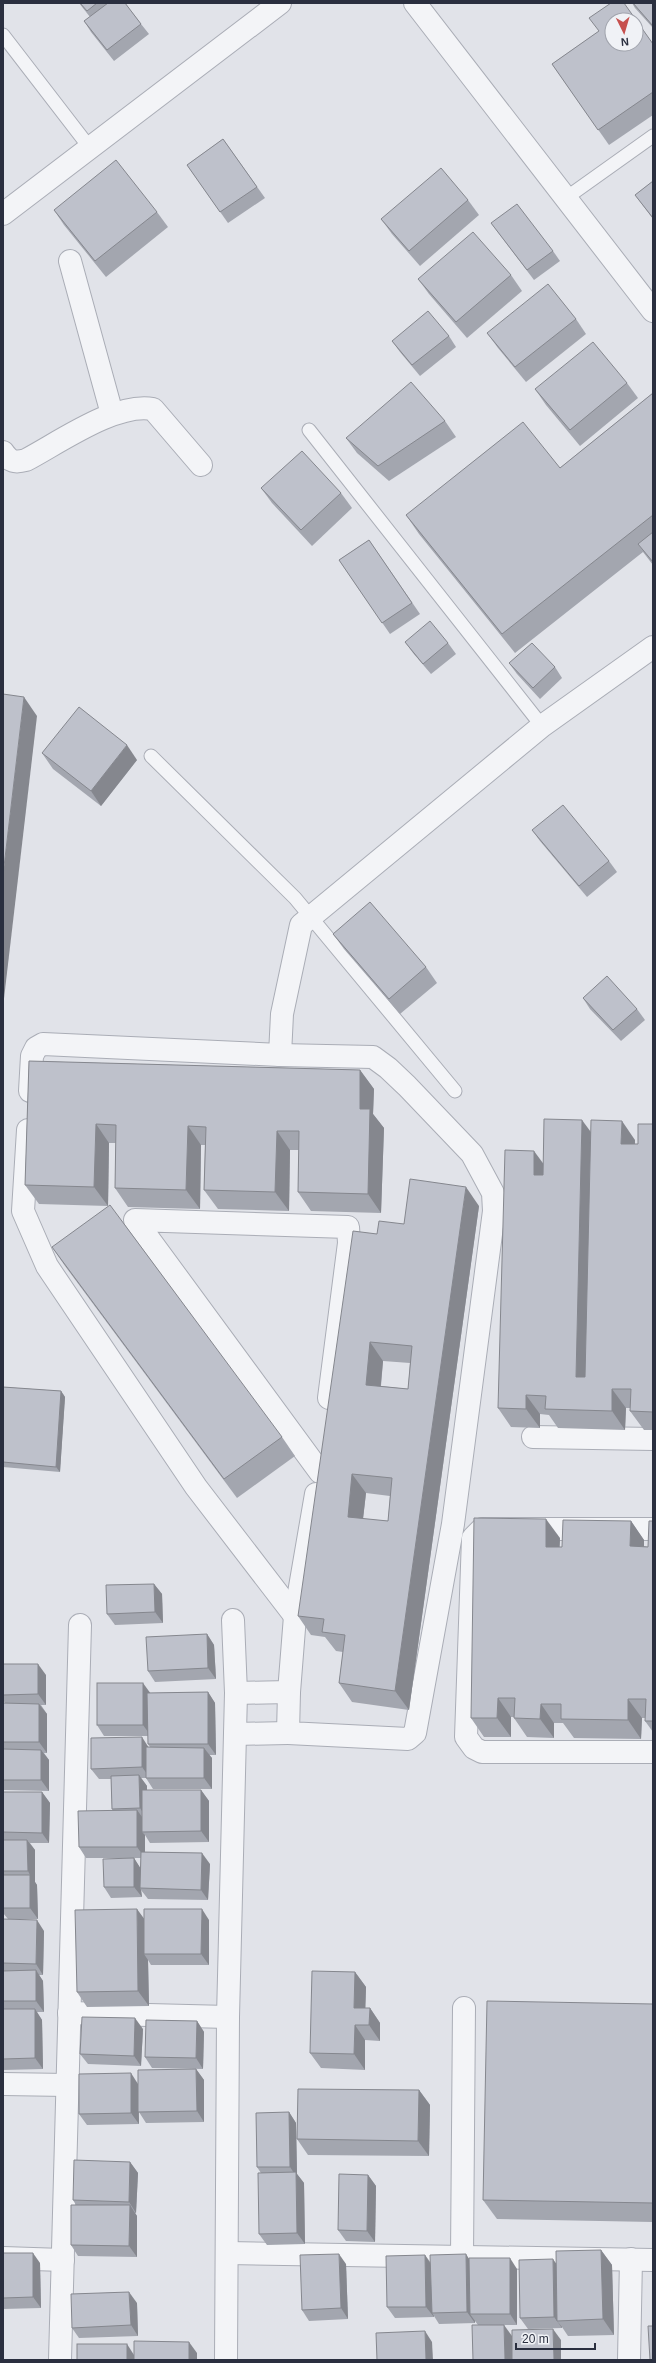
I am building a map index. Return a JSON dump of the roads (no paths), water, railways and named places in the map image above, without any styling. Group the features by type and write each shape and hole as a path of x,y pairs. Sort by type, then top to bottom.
{"street":[{"path":"3,214 280,3"},
{"path":"415,3 653,311"},
{"path":"70,261 112,414"},
{"path":"3,452 8,459 16,462 26,460 112,414 141,407 153,409 201,465"},
{"path":"280,1055 282,1014 301,925 542,726 653,647"},
{"path":"235,1734 288,1733 408,1739 415,1733 453,1524 494,1211 493,1193 472,1154 388,1068 373,1057 280,1055 43,1044 36,1048 32,1056 23,1212 48,1266 196,1487 295,1616"},
{"path":"320,1472 135,1220 348,1227 349,1243 327,1417"},
{"path":"533,1437 653,1439"},
{"path":"288,1733 289,1692 295,1616 320,1472 324,1440"},
{"path":"653,1529 482,1529 473,1538 466,1737 474,1748 482,1752 653,1752"},
{"path":"226,2360 228,2017 236,1693 233,1620"},
{"path":"60,2360 80,1625"},
{"path":"236,1693 289,1692"},
{"path":"462,2256 464,2008"},
{"path":"69,2013 228,2017"},
{"path":"3,2084 67,2085"},
{"path":"227,2253 653,2260"},
{"path":"3,2258 63,2260"},
{"path":"629,2360 631,2259"}],"lane":[{"path":"3,35 90,148"},
{"path":"566,198 653,136"},
{"path":"309,430 542,726"},
{"path":"151,756 295,898 309,918 455,1090"}]}
